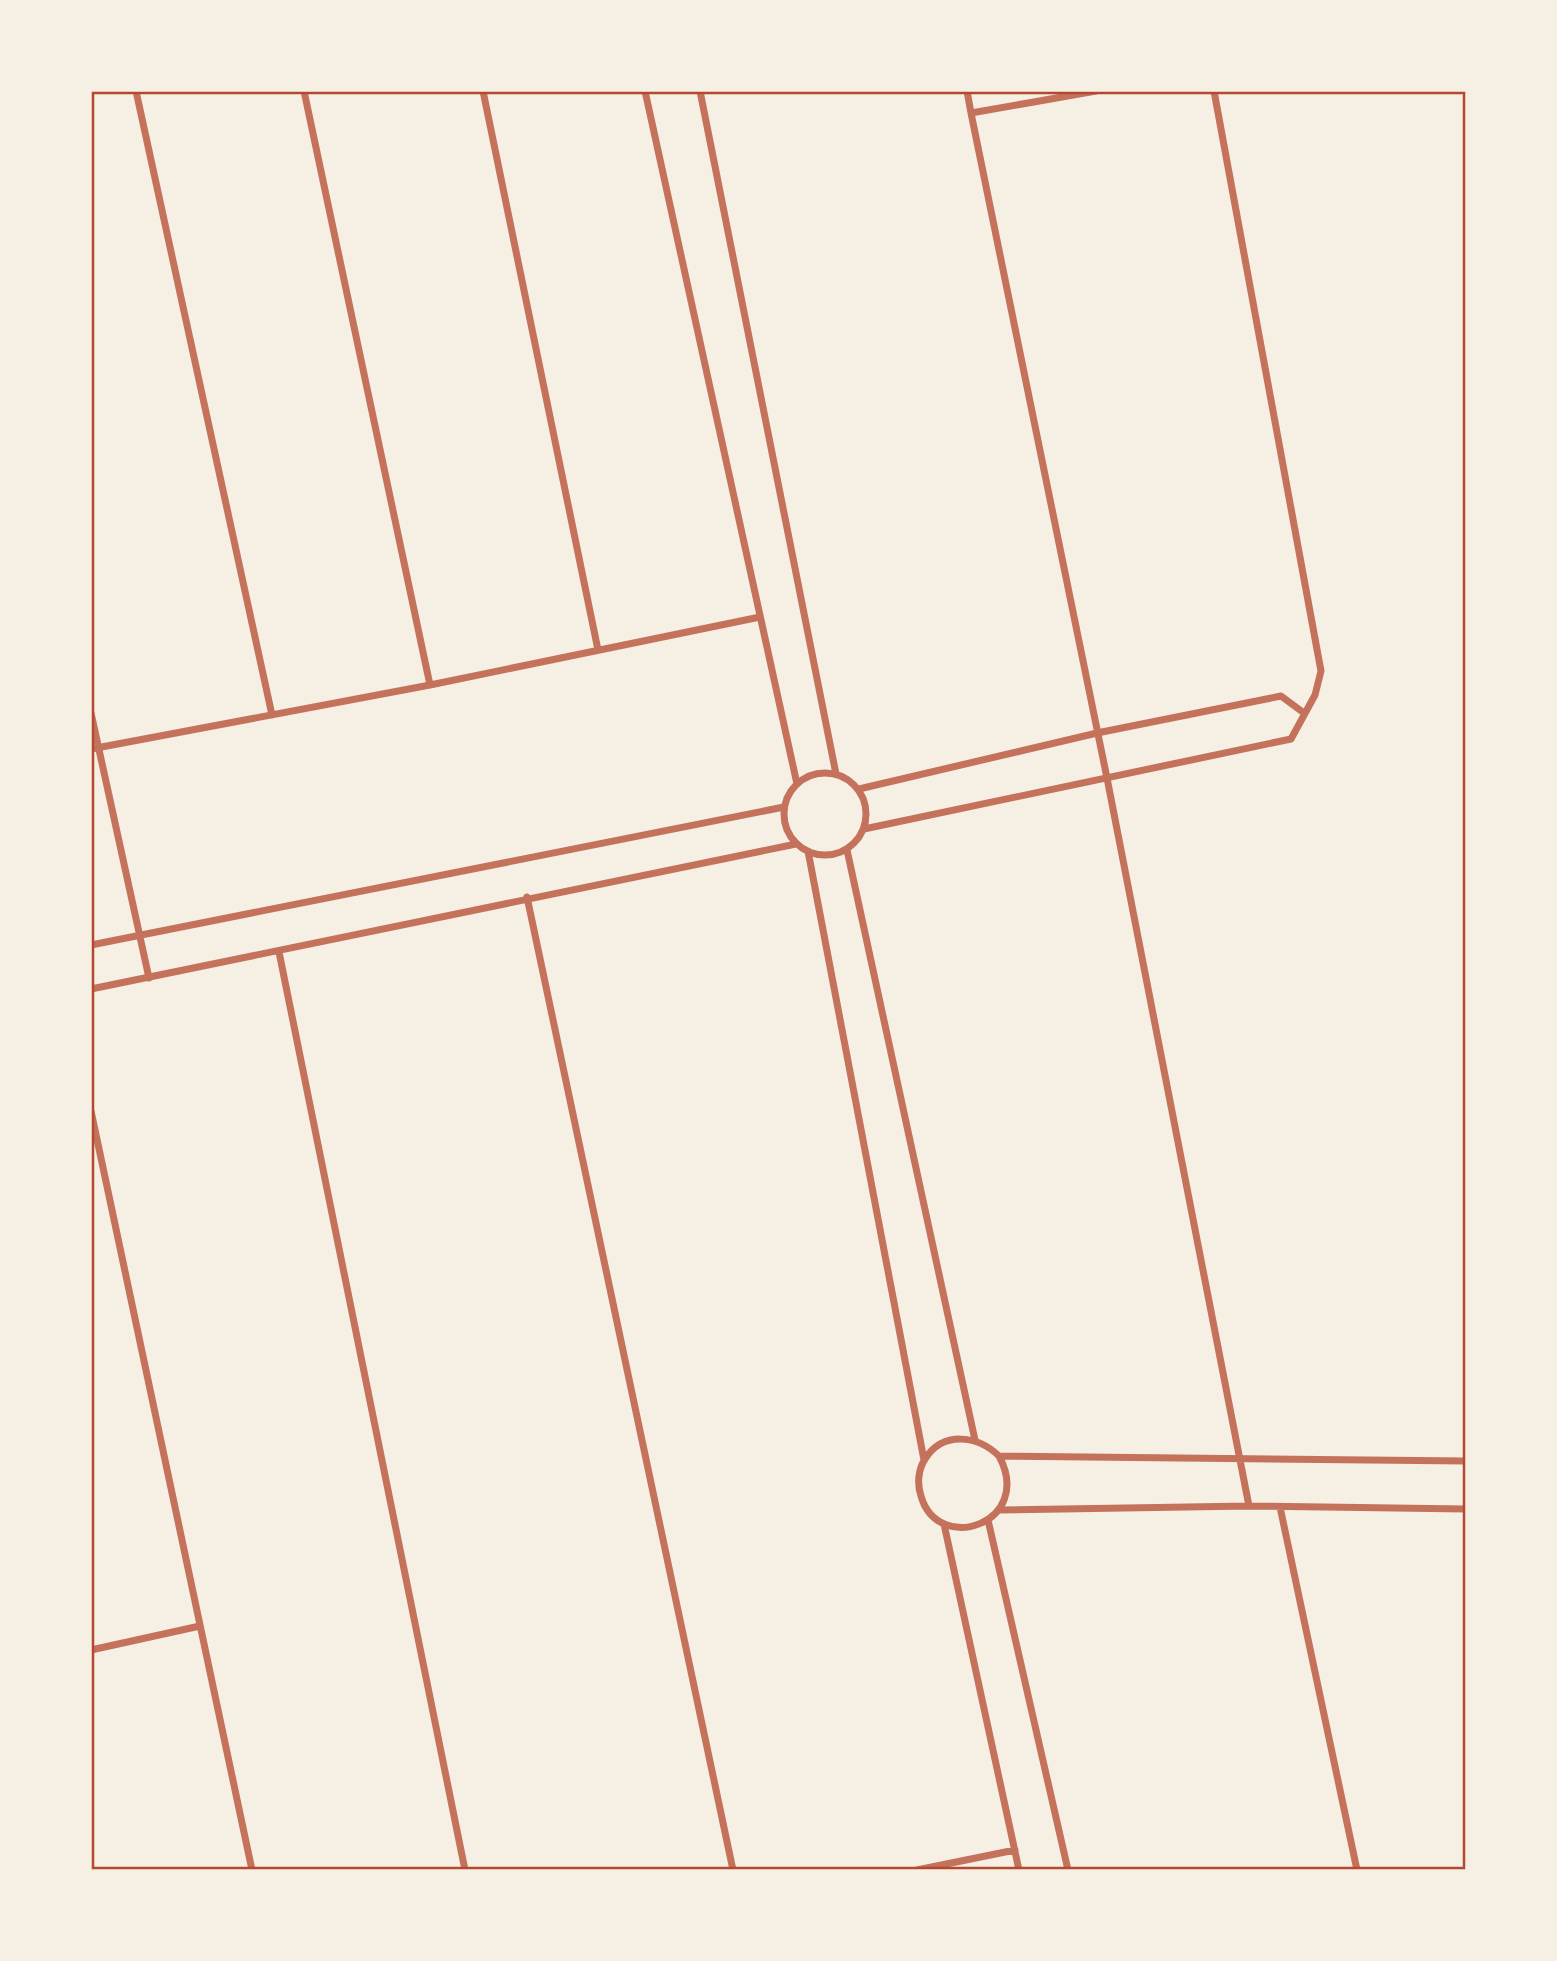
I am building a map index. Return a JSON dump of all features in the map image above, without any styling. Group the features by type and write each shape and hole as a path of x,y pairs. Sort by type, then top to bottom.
{"street":[{"path":"136,91 272,715"},
{"path":"304,91 429,685"},
{"path":"483,91 598,650"},
{"path":"645,91 797,784"},
{"path":"700,91 836,774"},
{"path":"967,91 1107,778 1248,1506"},
{"path":"971,113 1096,91"},
{"path":"864,829 1291,739 1315,695 1321,671 1214,91"},
{"path":"94,748 429,685 760,617"},
{"path":"859,789 1097,733 1281,696 1304,713"},
{"path":"91,713 94,748 149,978"},
{"path":"836,774 859,789 865,802 864,829 847,850 821,855 796,844 788,834 784,807 797,784 809,776 836,774"},
{"path":"91,944 784,807"},
{"path":"91,989 279,952 527,897 796,844"},
{"path":"847,850 975,1440"},
{"path":"808,851 924,1460 918,1489 923,1504 944,1524 1019,1870"},
{"path":"527,897 733,1870"},
{"path":"279,952 465,1870"},
{"path":"91,1111 252,1870"},
{"path":"924,1460 946,1441 975,1440 988,1446 999,1456 1008,1483 999,1510 988,1520 975,1527 944,1524"},
{"path":"999,1456 1466,1461"},
{"path":"999,1510 1248,1506 1466,1509"},
{"path":"1280,1507 1357,1870"},
{"path":"988,1520 1068,1870"},
{"path":"91,1650 200,1626"},
{"path":"917,1870 1015,1850"}]}
